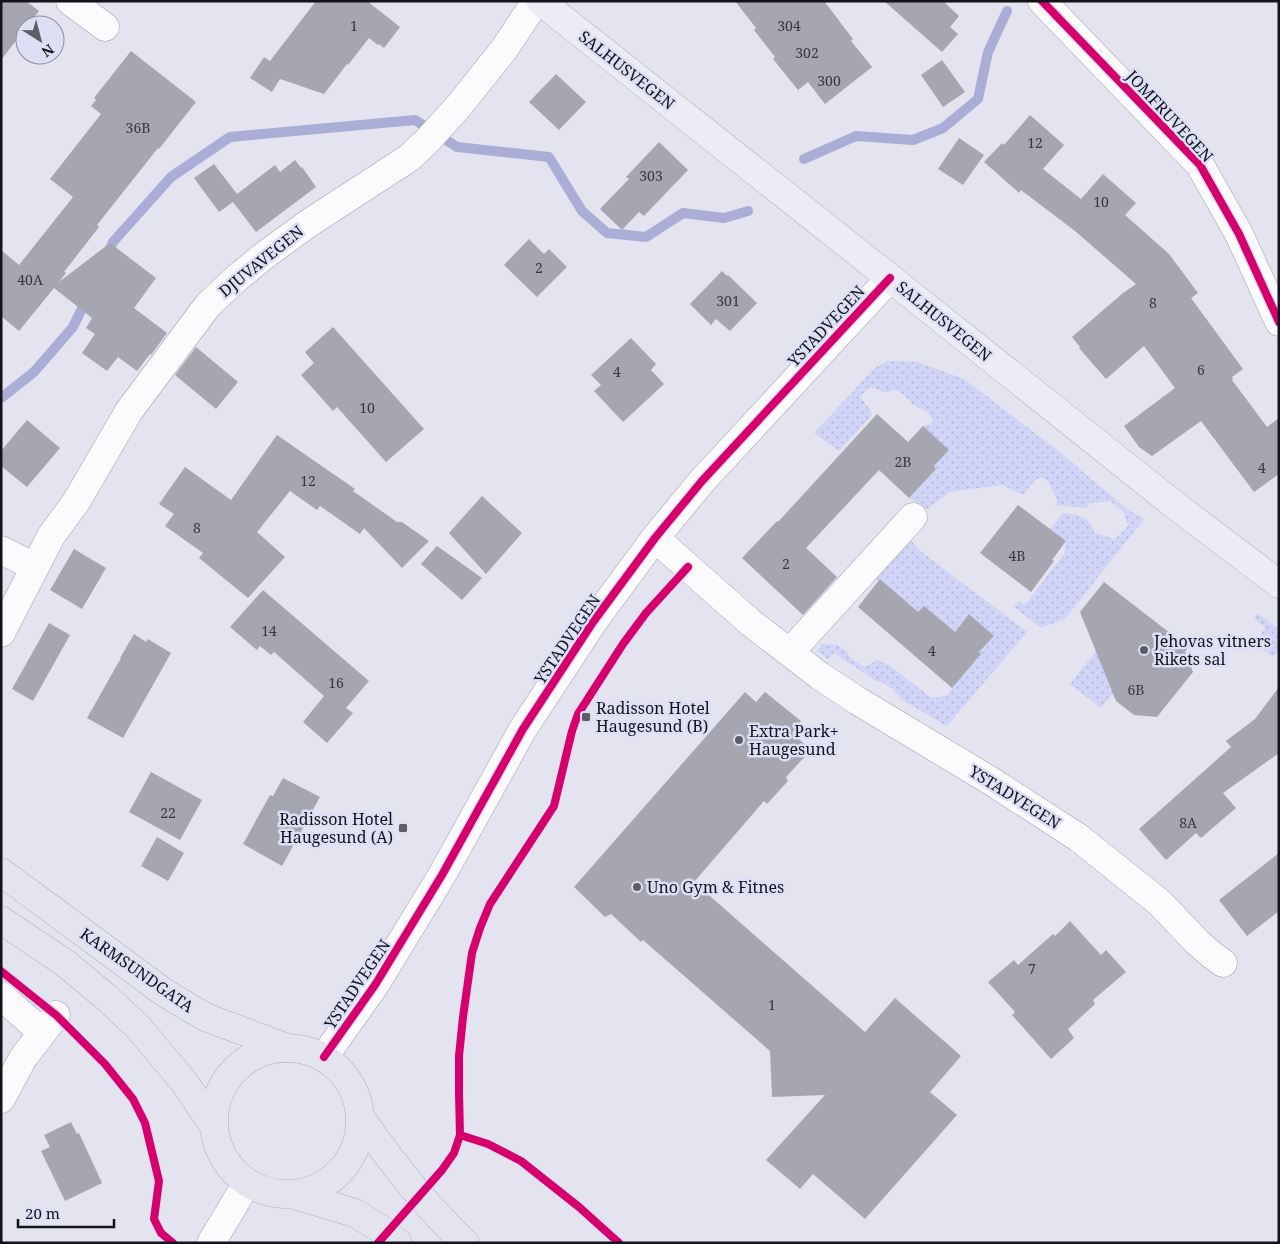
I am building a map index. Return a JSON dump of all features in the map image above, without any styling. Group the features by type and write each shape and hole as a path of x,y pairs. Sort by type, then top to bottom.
{"highway":[{"name":"KARMSUNDGATA","path":"1,872 173,998 205,1017 285,1047"},
{"path":"1,920 65,963 138,1027 184,1082 214,1126"},
{"path":"290,1194 307,1191 322,1185 336,1176 355,1149 360,1117 358,1102 353,1089 335,1065 324,1057 312,1052 285,1047 259,1053 247,1059 232,1072 221,1088 216,1100 214,1126 216,1139 227,1164 236,1174 261,1189 275,1193 290,1194 355,1213 384,1231 398,1243"},
{"path":"360,1117 386,1154 440,1219 465,1243"}],"main road":[{"name":"SALHUSVEGEN","path":"538,1 1176,506 1279,584"}],"street":[{"path":"70,1 105,27"},
{"name":"DJUVAVEGEN","path":"1,633 51,536 76,502 129,411 208,305 238,277 309,223 409,158 458,107 538,1"},
{"name":"JOMFRUVEGEN","path":"1042,1 1200,165 1239,234 1279,322"},
{"name":"YSTADVEGEN","path":"324,1057 375,984 437,884 523,729 593,622 655,538 702,481 890,278"},
{"path":"790,652 913,517"},
{"name":"YSTADVEGEN","path":"655,538 751,623 820,676 1079,838 1160,903 1197,942 1223,963"},
{"path":"1,550 36,567"},
{"path":"1,996 49,1024 23,1058 1,1099"},
{"path":"211,1243 247,1182"}],"shaded area":[{"path":"888,361 918,362 964,379 1056,449 1128,510 1144,519 1065,619 1041,628 1014,607 1019,601 1025,605 1064,554 1066,541 1050,529 1063,513 1083,517 1095,533 1115,539 1128,526 1123,511 1110,501 1091,503 1086,508 1055,505 1057,499 1044,478 1037,479 1023,495 1002,485 950,492 927,509 909,498 936,469 934,466 948,450 923,426 933,423 929,414 914,405 900,392 895,390 887,392 873,388 867,389 861,398 872,412 870,413 872,415 839,451 814,433 875,368"},
{"path":"909,541 912,541 918,549 1027,632 948,725 902,700 894,690 882,682 876,681 834,653 828,659 817,651 822,644 838,645 847,651 850,658 865,667 877,660 889,665 930,697 935,698 948,695 981,654 979,652 994,636 969,614 954,632 924,606 895,639 881,627 904,600 880,579 878,582 875,579"},
{"path":"1257,613 1279,629 1279,650 1273,657 1254,643 1266,628 1254,619"},
{"path":"1099,647 1113,693 1101,708 1070,684"}],"building":[{"path":"1,1 26,1 39,11 36,15 15,15 15,42 1,60"},
{"path":"316,1 367,1 400,27 384,48 369,38 324,94 280,79 272,92 250,78 264,57 270,61"},
{"path":"735,1 824,1 853,39 851,41 872,67 825,104 808,82 798,90 773,59 775,57 754,30 756,28"},
{"path":"884,1 943,1 959,16 950,27 958,34 942,52"},
{"path":"131,51 196,102 97,225 99,227 64,272 66,273 59,282 110,243 156,278 134,308 167,333 137,371 118,357 107,371 82,353 95,334 86,328 92,318 54,288 19,331 1,316 1,250 19,265 73,197 50,179 101,114 91,106 96,100 94,98"},
{"path":"942,60 965,92 943,107 921,75"},
{"path":"556,74 586,102 559,130 529,102"},
{"path":"1030,115 1064,145 1043,169 1081,199 1103,174 1136,203 1125,215 1169,254 1198,293 1191,298 1243,369 1232,377 1232,380 1267,427 1279,418 1279,474 1254,492 1201,421 1152,456 1139,447 1124,426 1175,388 1144,346 1106,379 1072,337 1136,284 1075,231 1021,190 1019,193 984,162 1002,143 1004,145"},
{"path":"959,138 984,155 963,185 938,169"},
{"path":"659,142 688,170 644,216 639,212 622,230 600,209 629,179 626,177"},
{"path":"295,160 316,187 256,232 233,202 219,212 194,178 214,164 237,194 275,165 280,172"},
{"path":"529,239 544,254 549,249 567,267 537,297 504,265"},
{"path":"722,271 757,303 730,331 716,319 711,325 690,304"},
{"path":"333,327 424,429 386,462 337,407 333,411 301,375 314,363 305,352"},
{"path":"631,338 656,364 651,370 664,384 623,422 594,391 601,385 591,375"},
{"path":"196,347 238,382 216,409 175,375"},
{"path":"877,414 908,442 923,426 949,450 934,466 936,469 909,498 879,470 806,548 837,577 803,615 742,558 778,522"},
{"path":"27,420 60,448 27,487 1,466 1,451"},
{"path":"277,435 355,489 353,491 397,522 402,522 429,541 402,568 364,528 360,534 320,506 317,510 290,491 257,532 285,557 248,598 199,558 203,553 165,526 174,514 159,504 185,467 231,500"},
{"path":"482,496 522,533 486,574 449,533"},
{"path":"1018,505 1066,541 1031,592 980,553"},
{"path":"437,546 482,578 462,600 421,564"},
{"path":"74,549 106,568 82,609 50,590"},
{"path":"880,579 918,612 924,606 955,632 969,614 994,636 979,652 981,654 952,688 858,607"},
{"name":"Jehovas vitners Rikets sal","path":"1104,582 1188,647 1185,652 1193,672 1157,717 1134,715 1116,701 1080,612"},
{"path":"263,590 369,681 346,708 353,713 327,743 303,722 324,696 274,652 271,655 260,646 257,650 230,627"},
{"path":"49,623 70,635 33,701 12,689"},
{"path":"134,634 146,642 148,639 171,653 123,738 87,718"},
{"path":"1279,687 1279,753 1223,793 1236,808 1201,838 1196,833 1166,860 1139,829 1231,747 1226,741 1255,719"},
{"path":"745,692 756,702 765,692 801,721 792,733 811,750 786,777 788,781 767,804 764,801 694,882 865,1032 895,998 961,1056 930,1092 957,1115 865,1219 813,1174 800,1189 766,1160 825,1095 772,1097 770,1051 643,940 641,942 611,914 605,917 574,887"},
{"path":"151,772 202,800 180,840 129,812"},
{"path":"283,778 320,797 282,866 243,844 270,795 273,796"},
{"path":"157,837 184,853 168,881 141,866"},
{"path":"1279,853 1279,911 1247,936 1219,900"},
{"path":"1070,921 1101,955 1106,950 1126,972 1093,1000 1095,1004 1068,1029 1074,1038 1051,1059 1012,1015 1015,1012 988,982 1014,960 1018,965 1053,934 1055,936"},
{"path":"71,1122 77,1134 79,1133 102,1183 65,1201 41,1151 50,1147 44,1135"}],"waterway":[{"path":"804,159 856,136 913,140 943,128 978,99 988,52 1007,11"},
{"path":"107,255 113,242 171,177 230,137 415,120 457,147 549,157 582,211 607,233 646,237 683,213 724,218 748,211"},
{"path":"1,398 34,372 73,327 87,298"}],"cycle path":[{"path":"1042,1 1200,165 1239,234 1279,322"},
{"path":"324,1057 375,985 442,875 523,729 593,622 655,538 702,481 890,278"},
{"path":"460,1135 459,1056 472,953 480,928 490,904 554,806 572,731 578,714 623,644 646,613 688,567"},
{"path":"1,971 56,1015 105,1064 133,1099 145,1123 159,1181 154,1219 161,1233 173,1243"},
{"path":"378,1243 442,1170 454,1153 460,1135 488,1144 521,1161 579,1207 619,1243"}],"place":[{"name":"Jehovas vitners Rikets sal","path":"1144,650"},
{"name":"Radisson Hotel Haugesund (B)","path":"586,717"},
{"name":"Extra Park+ Haugesund","path":"739,740"},
{"name":"Radisson Hotel Haugesund (A)","path":"403,828"},
{"name":"Uno Gym & Fitnes","path":"637,887"}]}
